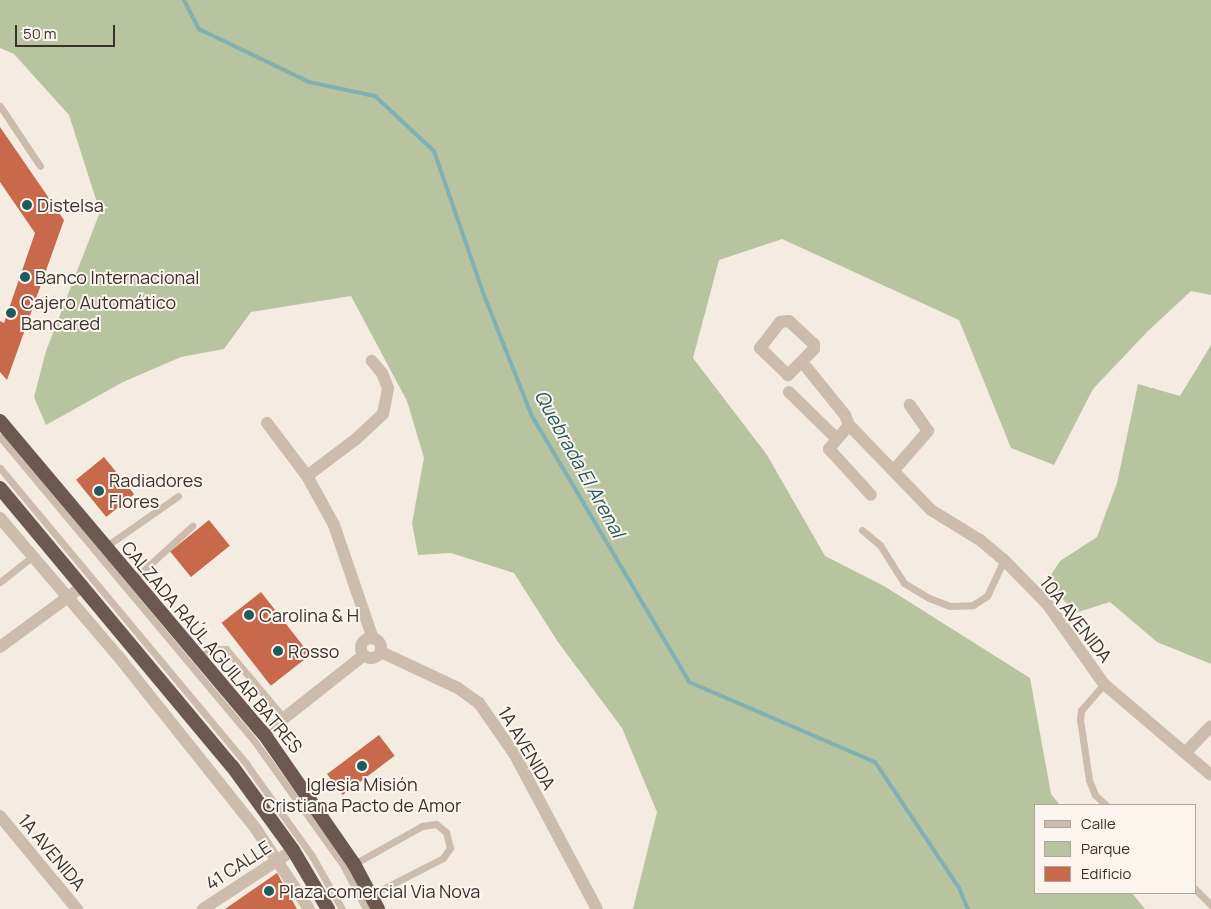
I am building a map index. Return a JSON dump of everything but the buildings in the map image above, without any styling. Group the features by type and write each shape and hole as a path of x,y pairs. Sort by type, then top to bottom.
{"highway":[{"name":"CALZADA RAÚL AGUILAR BATRES","path":"0,421 264,734 354,864 378,909"},
{"path":"0,488 232,766 292,850 328,909"}],"street":[{"path":"789,321 814,344 813,354 803,363 788,375 761,351 762,342 780,322 789,321"},
{"path":"307,476 356,439 383,414 388,388 382,374 372,361"},
{"name":"10A AVENIDA","path":"803,363 845,415 849,425 894,470 930,510 980,540 1004,560 1048,605 1104,684 1211,775"},
{"path":"788,392 836,438"},
{"path":"894,470 928,431 910,405"},
{"path":"267,423 307,476 334,525 373,639 379,642 380,652 372,658 364,655"},
{"path":"849,425 830,445 831,454 871,495"},
{"path":"0,518 68,598 279,860 309,909"},
{"path":"0,647 83,586"},
{"path":"364,655 364,642 373,639"},
{"name":"1A AVENIDA","path":"380,652 458,688 478,703 515,755 597,909"},
{"path":"264,734 364,655"},
{"path":"1185,752 1211,726"},
{"name":"1A AVENIDA","path":"0,816 77,909"},
{"name":"41 CALLE","path":"203,909 292,850"}],"lane":[{"path":"0,106 40,166"},
{"path":"0,437 255,742 343,866 366,909"},
{"path":"0,468 245,762 312,856 342,909"},
{"path":"106,547 178,496"},
{"path":"134,579 192,526"},
{"path":"862,530 880,545 904,583 929,598 950,606 973,605 987,596 1004,560"},
{"path":"0,581 33,556"},
{"path":"199,657 213,649 226,649 284,718"},
{"path":"1104,684 1081,710 1080,719 1089,780 1094,795 1105,804"},
{"path":"354,864 422,826 436,824 446,832 450,848 443,858 370,895"},
{"path":"1196,890 1211,905"}],"green space":[{"path":"0,0 1211,0 1211,295 1191,291 1147,332 1093,389 1054,465 1011,448 959,320 782,239 719,260 693,358 767,455 825,556 884,586 1030,678 1051,794 1059,804 1034,804 1034,894 1133,894 1145,909 633,909 657,812 622,728 558,642 514,573 451,553 418,555 412,523 424,458 407,401 351,296 251,312 224,349 181,357 123,382 46,425 34,397 46,351 100,212 69,115 14,54 0,48"},
{"path":"1211,345 1211,664 1157,642 1110,602 1075,613 1047,581 1060,561 1097,537 1117,483 1138,384 1180,396"}],"waterway":[{"name":"Quebrada El Arenal","path":"184,0 199,29 309,82 375,96 434,151 482,290 532,416 689,682 875,762 959,888 968,909"}],"place":[{"name":"Distelsa","path":"27,205"},
{"name":"Banco Internacional","path":"25,277"},
{"name":"Cajero Automático Bancared","path":"11,313"},
{"name":"Radiadores Flores","path":"99,491"},
{"name":"Carolina & H","path":"249,615"},
{"name":"Rosso","path":"278,651"},
{"name":"Iglesia Misión Cristiana Pacto de Amor","path":"362,766"},
{"name":"Plaza comercial Via Nova","path":"269,891"}]}
